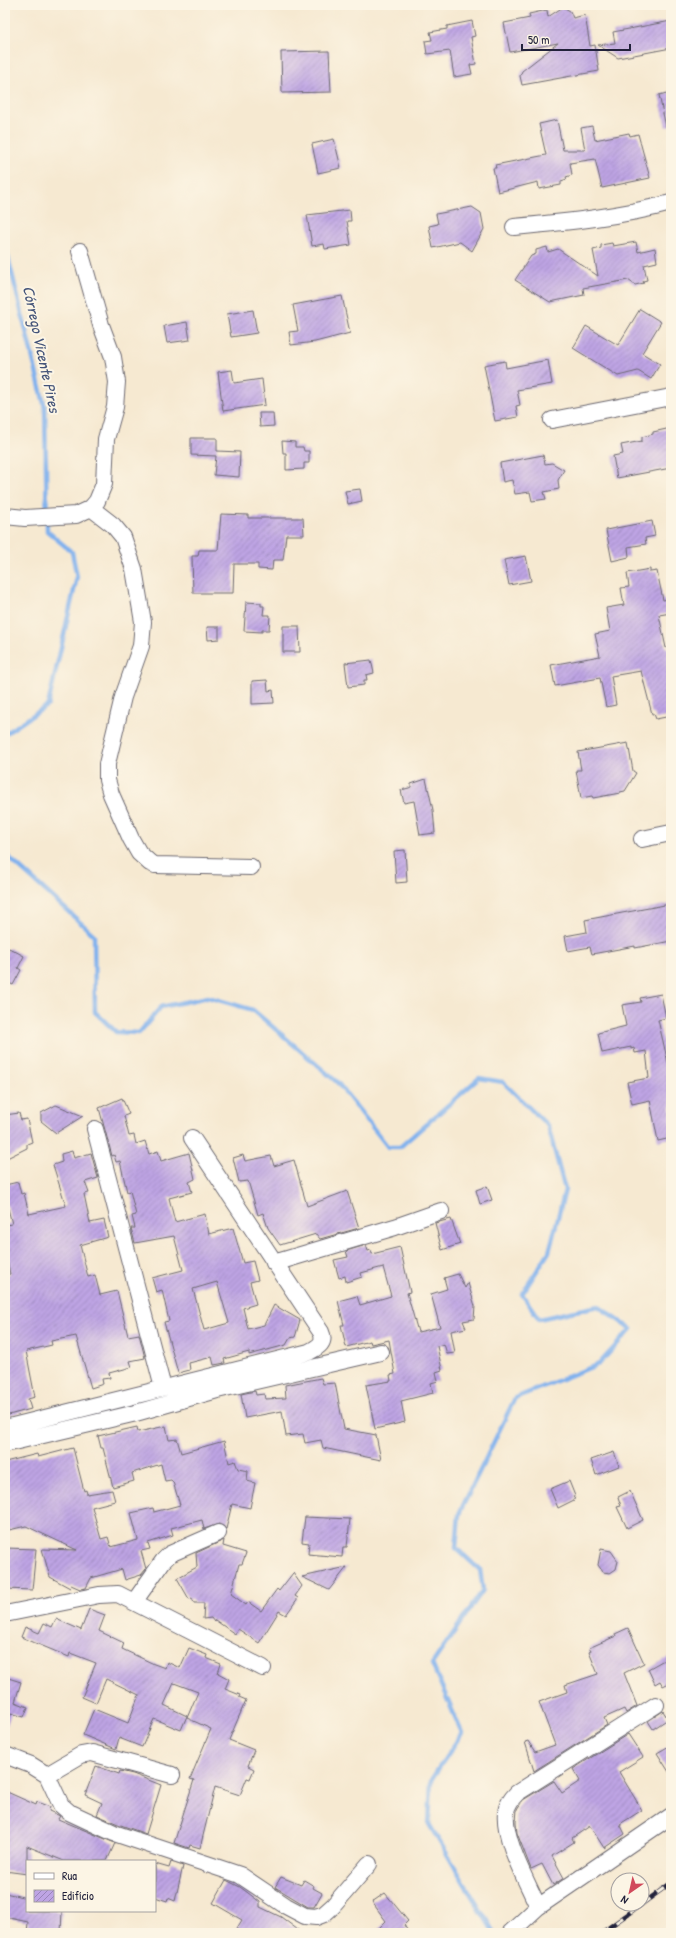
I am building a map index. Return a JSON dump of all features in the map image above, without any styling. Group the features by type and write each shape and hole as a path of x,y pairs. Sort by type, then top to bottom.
{"street":[{"path":"514,227 585,221 644,210 671,203"},
{"path":"5,516 38,517 76,515 92,508 97,501 104,484 106,439 115,407 117,382 113,357 101,325 80,251"},
{"path":"552,420 671,397"},
{"path":"92,508 113,525 122,537 134,569 143,637 123,697 107,764 107,780 111,794 131,839 139,853 150,863 155,865 251,867"},
{"path":"642,839 671,833"},
{"path":"96,1129 163,1388"},
{"path":"5,1428 309,1352 320,1345 324,1338 321,1332 192,1138"},
{"path":"274,1263 396,1227 441,1211"},
{"path":"5,1444 132,1414 217,1390 381,1352"},
{"path":"134,1602 163,1561 170,1554 218,1533"},
{"path":"5,1614 110,1593 118,1594 263,1668"},
{"path":"538,1906 513,1848 508,1830 506,1814 512,1798 517,1793 656,1705"},
{"path":"47,1775 80,1755 92,1753 172,1775"},
{"path":"5,1755 31,1765 47,1775 61,1805 69,1812 114,1833 240,1875 286,1906 305,1916 316,1917 324,1914 333,1906 369,1864"},
{"path":"510,1933 538,1906 671,1816"}],"building":[{"path":"563,7 570,11 573,18 585,15 590,46 595,45 599,71 522,85 520,76 522,71 558,43 510,52 504,23 530,18 529,14 547,10 548,17"},
{"path":"472,21 475,36 471,37 476,64 470,65 472,74 454,77 450,51 427,54 425,41 432,40 430,32 447,29 447,26"},
{"path":"671,21 671,48 618,58 598,45 615,43 613,32"},
{"path":"329,51 331,92 282,93 281,52"},
{"path":"671,92 671,126 666,127 659,95"},
{"path":"557,120 563,150 585,150 581,128 592,126 595,140 629,133 630,136 638,134 650,178 602,188 595,159 570,163 572,175 561,181 561,185 539,189 538,182 498,192 493,168 496,168 495,165 546,155 539,124"},
{"path":"334,139 341,168 318,173 312,144"},
{"path":"472,207 481,213 484,229 472,251 460,242 433,248 429,226 438,224 436,214"},
{"path":"350,210 351,221 347,221 351,245 325,249 324,244 312,246 307,215"},
{"path":"636,242 638,252 655,248 657,262 644,265 647,280 643,281 644,283 635,285 628,280 583,288 584,295 550,302 515,280 531,256 536,254 536,250 547,247 548,252 558,249 598,276 593,250 601,248 601,245 612,243 613,246"},
{"path":"342,296 350,333 315,342 291,345 289,332 298,331 293,305"},
{"path":"640,309 661,322 642,353 660,364 651,379 638,371 618,376 573,348 586,326 618,345"},
{"path":"253,310 257,333 231,337 227,314"},
{"path":"187,322 190,340 167,343 164,326"},
{"path":"548,360 552,384 517,390 520,405 516,406 518,417 495,421 484,365 505,361 506,368"},
{"path":"232,370 234,383 262,379 265,405 223,411 218,372"},
{"path":"259,413 273,413 274,426 260,427"},
{"path":"671,428 671,468 617,478 613,456 623,454 621,445 642,441 642,437 653,434 653,432"},
{"path":"191,438 217,438 217,451 240,452 239,477 214,475 216,456 191,455"},
{"path":"282,441 295,442 295,447 303,447 304,451 309,451 309,463 304,463 304,469 286,470 286,453 283,453"},
{"path":"543,455 545,464 552,463 564,470 558,480 559,489 544,492 546,499 532,501 530,492 515,494 512,480 503,482 500,463"},
{"path":"360,489 362,501 348,504 345,491"},
{"path":"221,514 248,515 248,518 303,518 304,535 286,535 283,560 273,560 272,570 258,569 258,564 234,564 233,593 193,593 192,556 198,556 199,550 218,550"},
{"path":"652,521 655,536 645,538 646,544 628,547 629,557 612,561 606,530"},
{"path":"526,556 531,581 509,585 504,560"},
{"path":"650,569 650,572 657,571 663,600 669,599 671,610 671,613 659,615 666,648 669,648 671,660 671,716 656,719 654,714 652,714 641,671 611,676 616,705 606,707 600,678 555,686 551,665 600,656 595,634 610,631 606,608 624,605 621,588 629,587 627,573"},
{"path":"246,602 261,603 261,606 264,606 263,615 270,615 269,630 262,630 262,632 244,631"},
{"path":"283,626 299,626 300,652 283,652"},
{"path":"207,627 219,627 219,639 208,640"},
{"path":"371,660 374,673 366,675 367,680 364,680 364,685 348,687 345,663"},
{"path":"267,680 268,691 273,690 274,703 252,704 252,681"},
{"path":"628,743 633,771 636,773 625,791 593,798 592,796 581,798 576,770 581,770 578,752"},
{"path":"426,779 433,810 435,833 420,835 414,801 404,803 401,790 411,787 411,784"},
{"path":"405,850 407,882 396,883 394,851"},
{"path":"670,904 671,941 592,954 590,947 568,951 565,936 587,932 585,920"},
{"path":"9,948 24,956 18,968 21,970 13,985 5,981 5,956"},
{"path":"661,994 666,1018 658,1020 669,1067 671,1066 671,1138 658,1141 650,1100 632,1104 627,1082 649,1078 646,1051 635,1053 634,1048 631,1049 631,1047 602,1053 598,1033 626,1026 622,1005 641,1002 640,998"},
{"path":"122,1098 129,1114 124,1116 129,1136 134,1135 136,1144 145,1141 149,1154 158,1151 161,1161 189,1153 195,1179 189,1182 192,1192 169,1198 175,1222 205,1214 209,1234 233,1228 243,1263 253,1261 258,1280 250,1282 256,1304 243,1308 248,1329 264,1325 274,1305 300,1320 295,1337 290,1338 286,1345 249,1355 249,1352 224,1359 225,1363 214,1365 212,1357 189,1363 190,1370 178,1373 164,1322 169,1321 162,1290 156,1292 152,1278 183,1270 174,1236 135,1243 131,1228 135,1228 132,1216 136,1215 130,1191 127,1192 120,1161 116,1162 114,1155 112,1156 99,1108","holes":["217,1282 229,1323 204,1330 193,1289"]},
{"path":"56,1105 83,1116 56,1133 41,1121 41,1113"},
{"path":"19,1113 21,1120 27,1119 32,1142 27,1144 27,1148 5,1159 5,1115"},
{"path":"72,1151 74,1158 91,1153 98,1178 85,1182 89,1193 84,1194 90,1223 104,1220 108,1237 80,1245 88,1277 95,1275 100,1295 117,1291 128,1336 139,1334 145,1358 130,1361 132,1367 109,1373 110,1378 102,1379 103,1384 91,1388 76,1336 51,1341 52,1345 26,1351 35,1397 28,1399 31,1409 5,1416 5,1275 10,1274 5,1252 5,1225 12,1224 5,1197 5,1185 18,1182 21,1194 24,1193 29,1214 66,1206 53,1165 62,1162 61,1154"},
{"path":"243,1155 245,1161 271,1156 274,1166 294,1160 307,1206 347,1191 359,1228 320,1239 316,1234 280,1245 268,1228 263,1213 258,1215 248,1181 239,1182 233,1158"},
{"path":"487,1186 492,1200 480,1204 476,1190"},
{"path":"451,1219 460,1244 442,1250 435,1223"},
{"path":"366,1245 368,1251 371,1250 372,1254 400,1247 410,1292 407,1293 418,1332 440,1327 431,1294 447,1289 444,1278 458,1274 465,1288 468,1283 475,1306 474,1319 463,1321 466,1328 451,1331 455,1353 447,1354 444,1344 437,1346 442,1370 436,1372 438,1381 431,1383 433,1393 401,1401 405,1422 375,1429 366,1385 391,1381 390,1375 395,1374 389,1340 371,1344 370,1341 346,1347 341,1325 344,1325 338,1301 357,1296 360,1305 391,1296 383,1267 361,1273 362,1277 346,1282 345,1276 339,1278 334,1260 348,1257 346,1251"},
{"path":"321,1378 323,1384 335,1383 344,1429 376,1435 381,1460 323,1448 321,1440 305,1443 303,1434 286,1436 282,1411 245,1418 241,1394 255,1391 256,1395 264,1394 265,1399 286,1398 285,1385"},
{"path":"166,1426 169,1440 177,1439 181,1453 224,1441 229,1463 235,1461 238,1469 248,1471 247,1481 255,1483 250,1508 232,1504 226,1529 219,1524 204,1529 202,1520 171,1528 173,1535 148,1543 150,1549 141,1551 146,1569 141,1575 125,1580 122,1569 91,1578 86,1588 80,1589 71,1585 70,1588 50,1577 42,1549 77,1550 26,1526 5,1531 5,1462 37,1454 38,1457 73,1448 84,1491 86,1490 87,1494 112,1490 115,1501 92,1507 101,1539 108,1537 111,1547 138,1540 131,1513 153,1508 154,1512 180,1505 173,1482 171,1480 165,1481 161,1464 132,1473 134,1481 113,1487 103,1448 101,1448 98,1436 137,1427 138,1432"},
{"path":"614,1452 619,1466 596,1475 591,1460"},
{"path":"569,1481 575,1496 574,1500 558,1508 550,1489"},
{"path":"630,1491 643,1520 627,1528 617,1507 621,1506 618,1497"},
{"path":"305,1517 350,1519 347,1547 343,1547 342,1557 308,1554 309,1543 302,1542"},
{"path":"224,1540 223,1546 246,1553 242,1564 239,1564 231,1594 246,1605 248,1602 261,1611 277,1589 279,1591 293,1573 302,1586 295,1596 298,1598 286,1615 279,1611 259,1643 238,1629 235,1634 215,1620 214,1622 211,1618 203,1619 204,1603 194,1603 192,1598 189,1599 177,1578 197,1567 196,1553"},
{"path":"5,1548 36,1549 32,1590 5,1589"},
{"path":"601,1549 611,1551 618,1561 616,1569 610,1573 603,1572 598,1565"},
{"path":"347,1567 329,1590 302,1577"},
{"path":"89,1609 105,1615 99,1631 124,1643 122,1649 154,1664 165,1668 167,1662 180,1668 189,1648 207,1655 206,1658 221,1664 218,1673 229,1679 225,1689 240,1695 239,1697 246,1700 229,1740 254,1750 248,1766 254,1769 250,1779 247,1778 240,1795 215,1787 200,1848 190,1845 189,1848 174,1843 194,1780 190,1779 211,1729 187,1718 198,1692 174,1683 164,1705 187,1716 181,1730 154,1719 142,1747 119,1738 116,1749 83,1735 94,1709 128,1723 139,1695 106,1679 96,1703 82,1697 96,1663 70,1653 69,1657 21,1637 25,1627 39,1633 44,1623 52,1627 56,1619 81,1630"},
{"path":"628,1628 644,1663 624,1673 637,1706 626,1713 624,1709 604,1718 607,1725 534,1771 525,1742 528,1741 535,1752 555,1745 539,1702 567,1692 565,1685 598,1674 589,1652 591,1651 589,1648 616,1636 615,1634"},
{"path":"671,1656 671,1682 663,1686 660,1681 655,1684 648,1669"},
{"path":"5,1677 21,1682 15,1702 28,1707 24,1717 11,1713 7,1725 5,1725"},
{"path":"663,1711 668,1719 653,1729 648,1721"},
{"path":"628,1734 643,1757 619,1772 642,1810 620,1824 625,1834 604,1848 590,1826 572,1838 574,1842 552,1856 564,1878 553,1885 542,1864 531,1869 517,1833 517,1809 523,1800 554,1781 562,1793 580,1781 573,1769"},
{"path":"671,1745 671,1775 657,1753"},
{"path":"96,1766 119,1774 120,1771 133,1774 161,1785 146,1834 97,1815 102,1803 85,1795"},
{"path":"5,1791 36,1805 37,1802 50,1807 49,1811 60,1816 58,1819 115,1843 107,1860 62,1860 27,1846 26,1874 5,1871"},
{"path":"171,1862 183,1866 175,1901 168,1898 167,1901 156,1897 156,1864 169,1868"},
{"path":"281,1877 301,1885 304,1880 314,1886 313,1888 322,1893 314,1907 308,1907 275,1887"},
{"path":"226,1880 240,1887 260,1902 260,1907 281,1917 302,1933 234,1933 242,1920 213,1903"},
{"path":"5,1893 26,1898 26,1912 62,1912 61,1933 27,1933 28,1922 5,1917"},
{"path":"385,1893 408,1921 404,1925 409,1933 374,1933 386,1921 372,1902"}],"waterway":[{"name":"Córrego Vicente Pires","path":"5,245 45,408 47,531 72,552 77,577 48,705 5,734"},
{"name":"Córrego Vicente Pires","path":"5,849 6,855 94,935 95,1012 116,1032 139,1033 161,1007 208,997 253,1010 337,1082 388,1147 400,1147 479,1078 503,1082 548,1126 565,1190 549,1252 522,1294 539,1319 598,1306 631,1329 599,1364 515,1398 459,1514 456,1548 480,1570 483,1590 432,1664 462,1733 431,1780 429,1824 494,1933"}],"railway":[{"path":"650,1898 671,1883"},
{"path":"601,1933 631,1912"}]}
